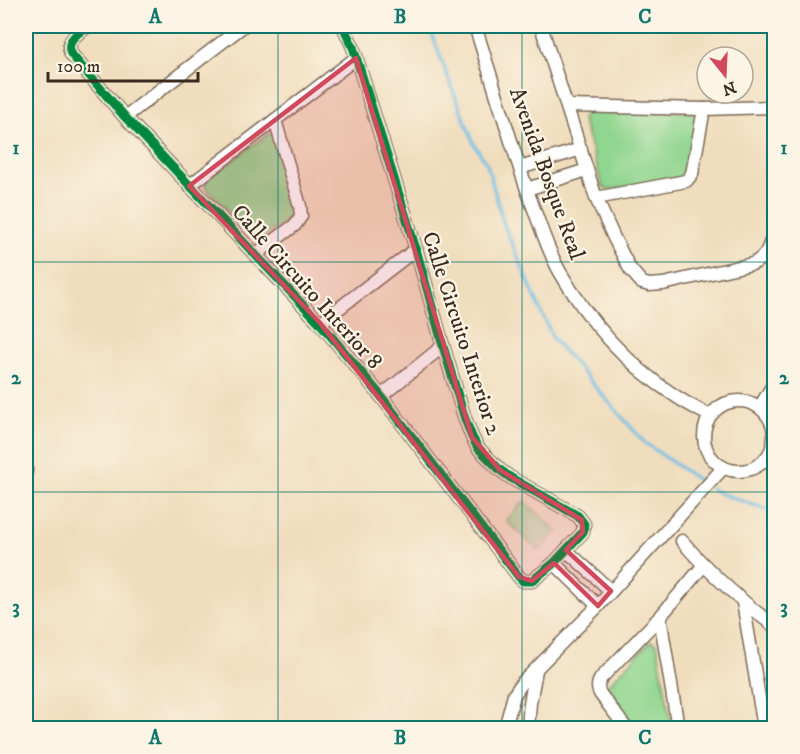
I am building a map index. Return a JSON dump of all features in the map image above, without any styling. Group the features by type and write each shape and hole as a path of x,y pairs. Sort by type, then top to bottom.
{"street":[{"name":"Calle Circuito Interior 8","path":"88,26 71,40 69,49 72,54 125,117 320,322 381,396 519,577 528,582"},
{"path":"125,117 243,26"},
{"name":"Calle Circuito Interior 2","path":"343,26 353,47 472,437 478,448 491,462 511,478 578,516 585,527 554,563 537,578 528,582"},
{"name":"Avenida Bosque Real","path":"475,26 527,189 558,270 595,323 617,347 646,374 674,395 710,416"},
{"path":"541,26 596,198 630,269 642,283 663,284 758,262 768,252 774,231"},
{"path":"189,186 356,58"},
{"path":"567,106 704,109 774,107"},
{"path":"596,198 686,181 692,174 704,109"},
{"path":"255,255 294,225 301,216 275,120"},
{"path":"520,168 581,149"},
{"path":"527,189 587,170"},
{"path":"320,322 416,249"},
{"path":"381,396 443,346"},
{"path":"760,407 774,383"},
{"path":"739,400 760,407 771,420 774,429 772,455 754,468 744,471 723,468 706,450 705,427 710,416 728,402 739,400"},
{"path":"505,729 514,695 522,683 598,606 723,468"},
{"path":"682,541 703,566 774,626"},
{"path":"566,550 611,591"},
{"path":"554,563 598,606"},
{"path":"626,729 601,695 598,682 703,566"},
{"path":"743,602 764,729"},
{"path":"660,616 678,729"},
{"path":"528,729 536,670"}],"highlighted area":[{"path":"356,58 472,437 500,470 582,520 583,532 566,550 611,591 598,606 554,563 532,581 519,577 320,323 189,186"}],"green space":[{"path":"586,112 695,112 700,117 690,167 685,175 678,178 608,190 603,187 582,119"},
{"path":"269,133 273,135 295,209 294,215 262,238 254,238 205,187 206,180"},
{"path":"524,501 557,531 539,551 506,521"},
{"path":"651,641 657,644 672,728 637,728 608,693 607,686"}],"waterway":[{"path":"429,26 474,144 487,164 504,225 553,339 645,443 705,485"},
{"path":"711,488 719,493 774,512"}],"cycle path":[{"path":"88,26 71,41 71,54 125,117 320,323 381,396 519,577 523,581 532,581 554,563 583,532 584,524 578,516 500,470 478,448 472,437 353,47 343,26"}]}
